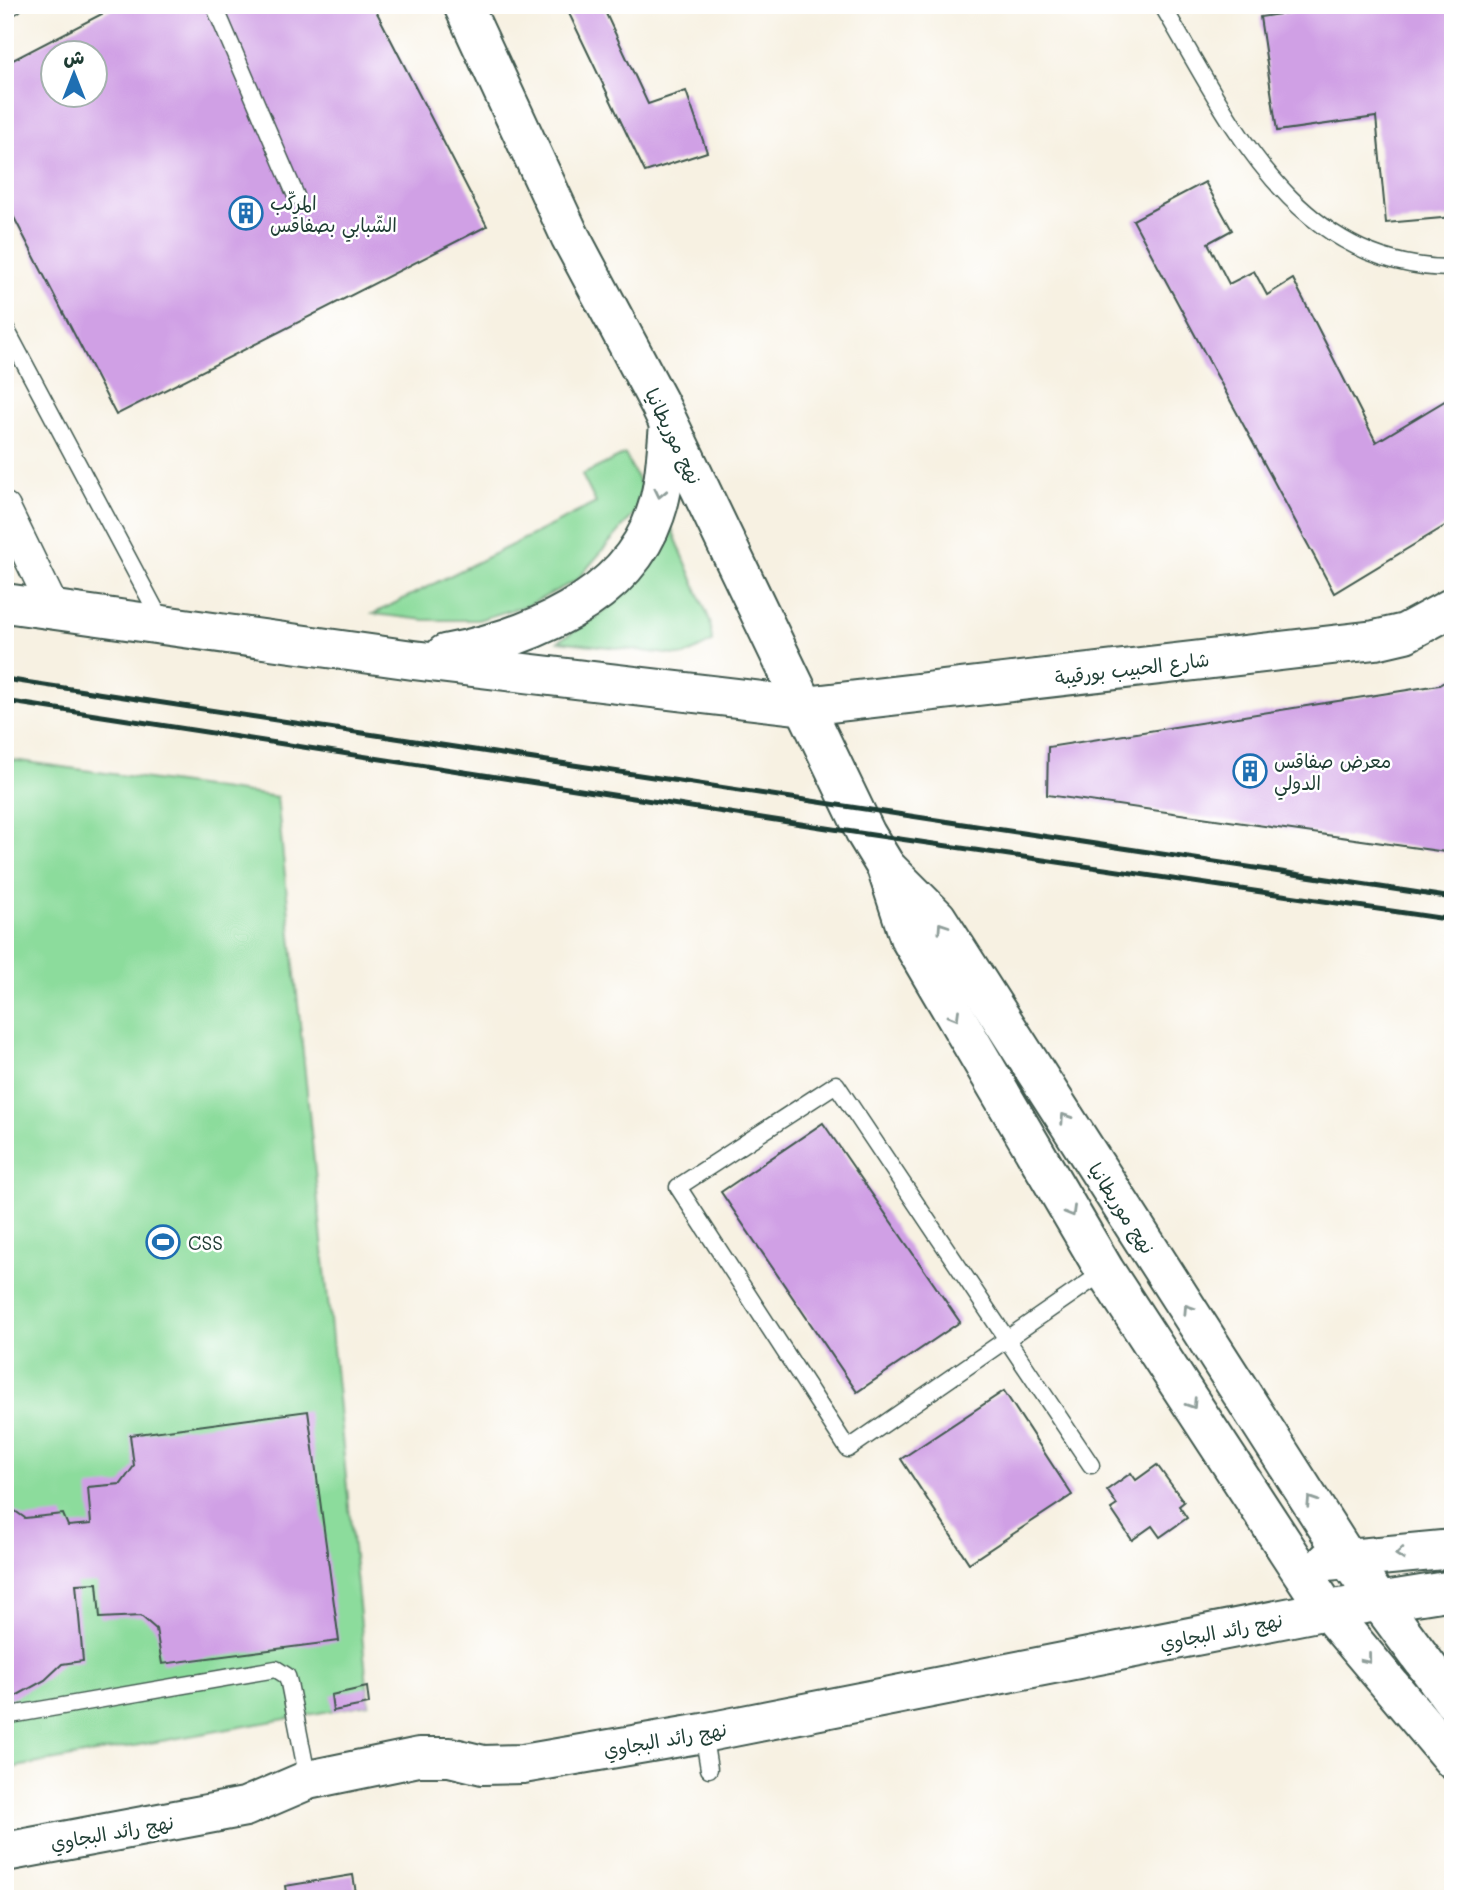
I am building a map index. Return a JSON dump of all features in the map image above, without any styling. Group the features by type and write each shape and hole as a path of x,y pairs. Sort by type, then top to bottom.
{"street":[{"name":"نهج موريطانيا","path":"463,5 570,236 669,425 866,834 886,867 909,937 1105,1271 1297,1565 1327,1610 1453,1760"},
{"path":"413,660 486,646 533,630 581,603 610,580 636,552 655,516 663,483 669,425"},
{"path":"5,508 55,611"},
{"name":"شارع الحبيب بورقيبة","path":"5,603 413,660 804,706 1375,640 1405,633 1453,607"},
{"name":"نهج موريطانيا","path":"886,867 937,918 1347,1558 1453,1701"},
{"path":"1297,1565 1453,1549"},
{"name":"نهج رائد البجاوي","path":"5,1852 245,1807 308,1780 419,1757 450,1757 484,1765 706,1751 1327,1610 1453,1590"}],"lane":[{"path":"5,10 14,5"},
{"path":"214,5 296,196"},
{"path":"1162,5 1244,142 1267,176 1294,204 1327,229 1363,248 1401,261 1453,268"},
{"path":"5,327 164,626"},
{"path":"1091,1465 1007,1338 836,1084 678,1187 848,1449 1007,1338 1105,1271"},
{"path":"5,1716 276,1669 287,1676 308,1780"}],"green space":[{"path":"625,454 642,488 636,512 577,580 531,604 478,620 425,620 373,614 596,503 582,475"},
{"path":"669,522 710,621 712,642 684,656 558,641 595,618 628,591"},
{"name":"CSS","path":"5,759 277,797 369,1704 5,1769"}],"building":[{"name":"المركّب الشّبابي بصفاقس","path":"119,5 373,5 487,226 116,415 5,200 5,64 38,47 38,108 108,108 108,38 55,38"},
{"path":"565,5 602,5 648,104 686,91 707,152 645,172"},
{"path":"1339,5 1451,5 1453,217 1386,223 1376,117 1277,131 1260,17"},
{"path":"1205,182 1232,230 1208,243 1229,284 1254,271 1267,295 1293,279 1376,442 1453,396 1453,521 1334,593 1133,220"},
{"name":"معرض صفاقس الدولي","path":"1453,677 1453,853 1047,795 1048,747 1439,685"},
{"path":"823,1123 960,1322 857,1392 721,1192"},
{"path":"1004,1391 1072,1495 969,1563 901,1459"},
{"path":"308,1411 339,1641 162,1664 156,1629 141,1616 100,1618 97,1583 76,1584 83,1661 62,1664 45,1680 5,1702 5,1504 25,1518 63,1514 68,1526 91,1524 88,1487 121,1484 134,1466 130,1435"},
{"path":"1157,1465 1184,1502 1179,1506 1187,1518 1160,1537 1152,1526 1132,1540 1111,1509 1117,1505 1107,1490 1131,1473 1136,1480"},
{"path":"367,1687 369,1704 333,1711 331,1695"},
{"path":"353,1875 357,1899 287,1899 285,1886"}],"railway":[{"path":"5,679 1453,898"},
{"path":"5,701 866,834 1453,920"}],"place":[{"name":"المركّب الشّبابي بصفاقس","path":"246,213"},
{"name":"معرض صفاقس الدولي","path":"1250,771"},
{"name":"CSS","path":"163,1242"}]}
